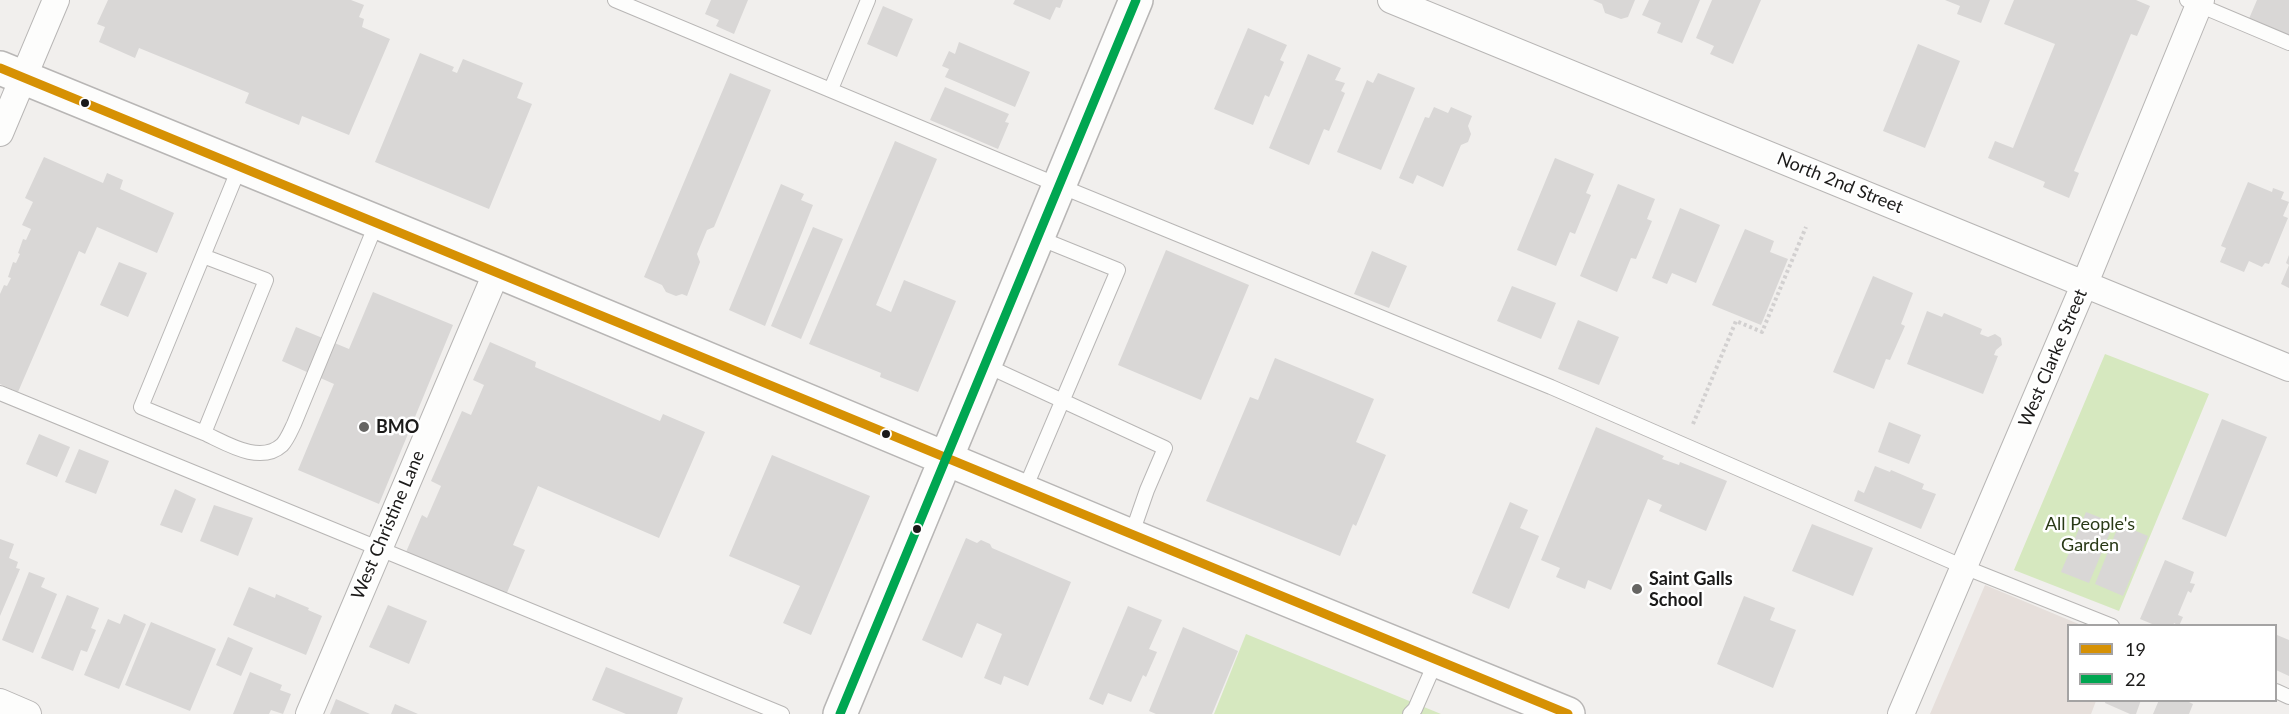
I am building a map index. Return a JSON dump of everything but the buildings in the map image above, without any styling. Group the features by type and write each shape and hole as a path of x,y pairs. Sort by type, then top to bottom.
{"main road":[{"path":"840,714 1136,0"},
{"path":"11,73 497,271 1131,536 1568,714"}],"street":[{"path":"0,133 11,73 56,0"},
{"name":"North 2nd Street","path":"1391,0 2289,368"},
{"name":"West Clarke Street","path":"1901,714 2085,283 2196,2"},
{"name":"West Christine Lane","path":"309,714 497,271"}],"lane":[{"path":"615,0 1060,186 1551,387 1964,567 2107,624"},
{"path":"831,89 868,0"},
{"path":"2196,2 2289,42"},
{"path":"240,166 141,407 249,452 268,452 282,445 294,424 377,222"},
{"path":"1024,491 1118,270 1039,238"},
{"path":"202,256 266,280 204,433"},
{"path":"985,365 1165,448 1131,536"},
{"path":"0,393 782,714"},
{"path":"1410,714 1415,709 1436,661"}],"path":[{"path":"1684,444 1736,321 1762,332 1806,227"}],"shaded area":[{"path":"1985,585 2079,624 2067,624 2067,702 2096,702 2091,714 1930,714"}],"green space":[{"name":"All People's Garden","path":"2105,354 2209,394 2119,611 2014,570"},
{"path":"1246,634 1441,714 1214,714"}],"transit line":[{"name":"22","path":"840,714 1136,0"},
{"name":"19","path":"0,68 1568,714"}],"place":[{"name":"BMO","path":"364,427"},
{"name":"Saint Galls School","path":"1637,589"}]}
